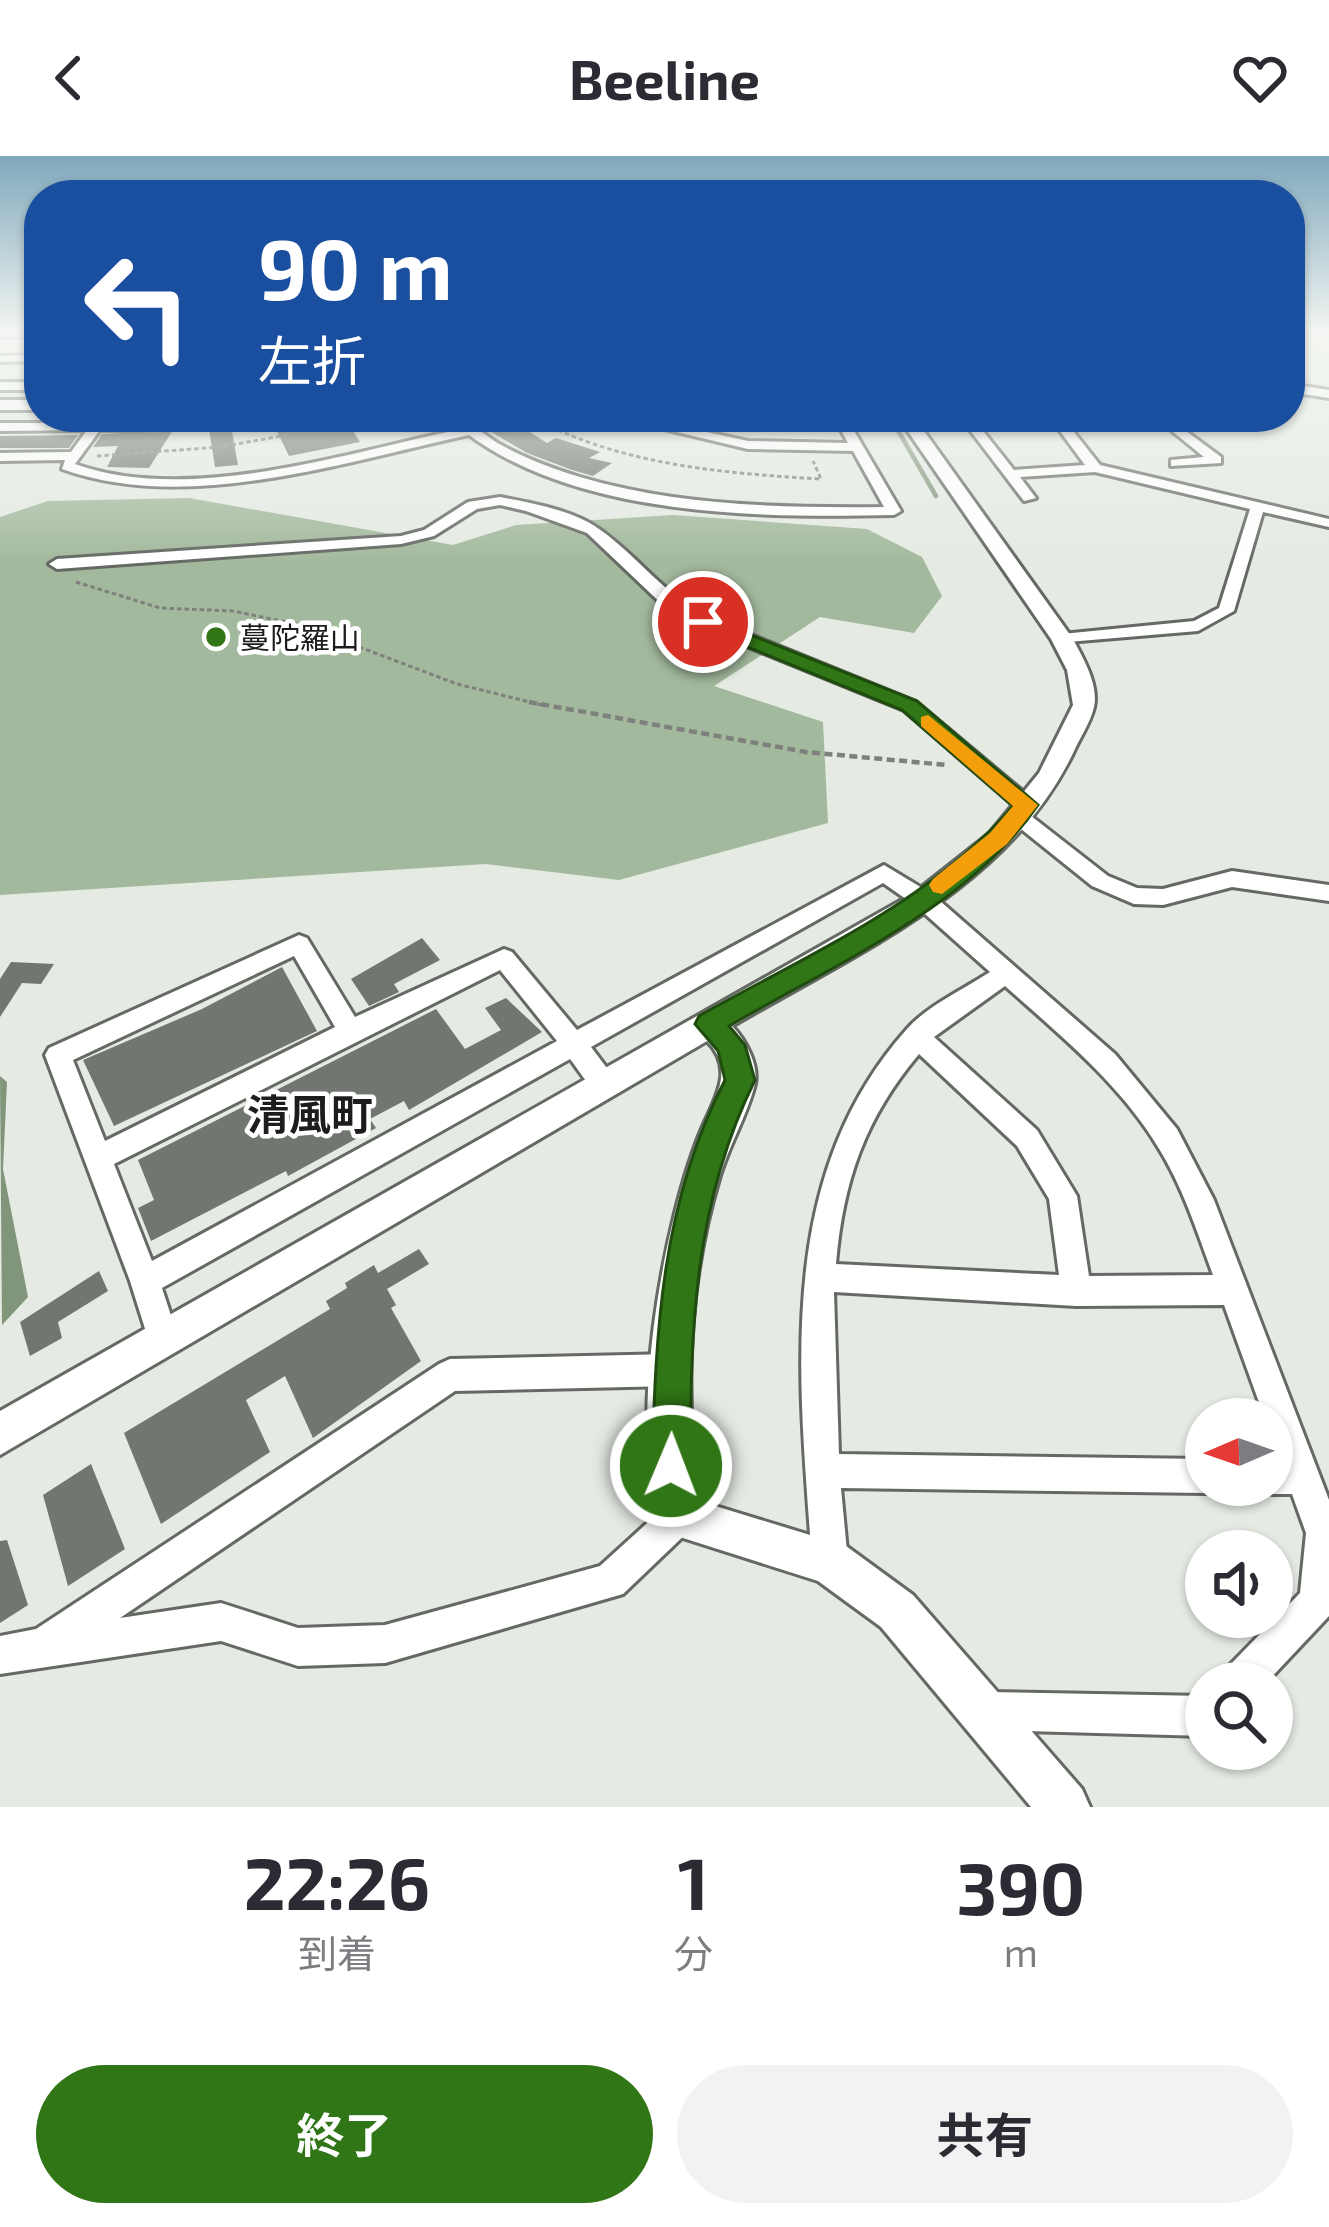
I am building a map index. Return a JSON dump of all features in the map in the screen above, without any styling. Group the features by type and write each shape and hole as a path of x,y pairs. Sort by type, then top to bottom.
{"street":[{"path":"91,432 67,466 101,482 160,483 270,470 464,432"},
{"path":"471,432 551,472 670,500 817,513 894,511 848,432"},
{"path":"689,432 748,445 856,447"},
{"path":"0,1434 924,900 998,838 1050,776 1084,705 1078,670 1062,639 917,432"},
{"path":"978,432 1029,498"},
{"path":"1067,432 1095,468"},
{"path":"1175,463 1216,460 1181,432"},
{"path":"0,457 70,456"},
{"path":"1012,474 1095,468 1329,523"},
{"path":"57,564 401,540 429,533 473,505 500,501 530,507 592,530 673,606 703,622 910,706 983,768 1100,881 1134,896 1162,897 1232,879 1329,893"},
{"path":"1062,639 1198,626 1226,611 1257,508"},
{"path":"145,1281 884,873 924,900 1106,1061 1167,1137 1200,1200 1234,1290 1265,1398"},
{"path":"163,1340 58,1055 298,944 350,1031"},
{"path":"98,1158 504,958 606,1084"},
{"path":"830,1562 816,1357 818,1247 843,1148 877,1083 916,1036 963,996 1007,974"},
{"path":"680,1517 671,1466 673,1370 685,1232 711,1137 740,1080 731,1045 709,1024"},
{"path":"916,1036 1027,1138 1063,1196 1076,1291"},
{"path":"818,1277 1076,1291 1234,1290"},
{"path":"43,1647 450,1375 673,1370"},
{"path":"824,1471 1185,1476"},
{"path":"1260,1662 1318,1601 1324,1533 1293,1485"},
{"path":"680,1517 830,1562 897,1611 1064,1807"},
{"path":"0,1655 221,1622 298,1648 385,1644 610,1581 680,1517"},
{"path":"984,1711 1185,1716"}],"path":[{"path":"70,456 220,447 304,432"},
{"path":"563,432 689,467 821,479"},
{"path":"57,564 49,572 54,576 128,602 182,611 232,611 301,625 457,684 536,704 806,752 983,768"}],"shaded area":[{"path":"189,498 453,545 516,525 673,515 867,529 922,557 942,596 914,633 820,617 714,686 823,722 828,823 619,880 486,864 0,895 0,517 48,501"},
{"path":"0,1076 7,1082 3,1169 28,1297 2,1325"}],"building":[{"path":"172,432 149,468 107,467 118,446 93,447 102,434"},
{"path":"209,432 232,432 238,465 215,467"},
{"path":"277,432 354,432 360,442 289,456"},
{"path":"491,432 530,432 547,443 556,438 600,452 589,458 612,463 593,476 527,453"},
{"path":"78,435 69,448 0,448 0,436"},
{"path":"422,938 440,960 394,984 399,992 369,1006 351,979"},
{"path":"11,962 54,964 41,984 22,983 0,1017 0,979"},
{"path":"282,967 317,1031 114,1126 83,1060 202,1009"},
{"path":"506,998 542,1032 409,1110 404,1101 370,1119 376,1128 288,1176 286,1171 151,1241 138,1208 154,1200 138,1160 436,1009 465,1049 501,1030 485,1008"},
{"path":"419,1249 429,1264 387,1289 396,1305 391,1308 421,1361 313,1438 285,1376 246,1400 270,1452 161,1524 124,1433 330,1309 326,1301 347,1288 345,1283 374,1265 378,1273"},
{"path":"99,1271 108,1291 58,1322 62,1338 30,1356 20,1322"},
{"path":"91,1464 125,1549 68,1586 43,1495"},
{"path":"7,1540 28,1605 0,1623 0,1541"}],"waterway":[{"path":"899,432 936,496"}],"slow traffic":[{"path":"928,722 1026,805 998,838 942,885"}],"place":[{"name":"蔓陀羅山","path":"216,637"}],"district":[{"name":"清風町","path":"310,1113"}],"route":[{"path":"671,1466 673,1370 685,1232 711,1137 740,1080 731,1045 709,1024 924,900 998,838 1026,805 910,706 703,622"}]}
